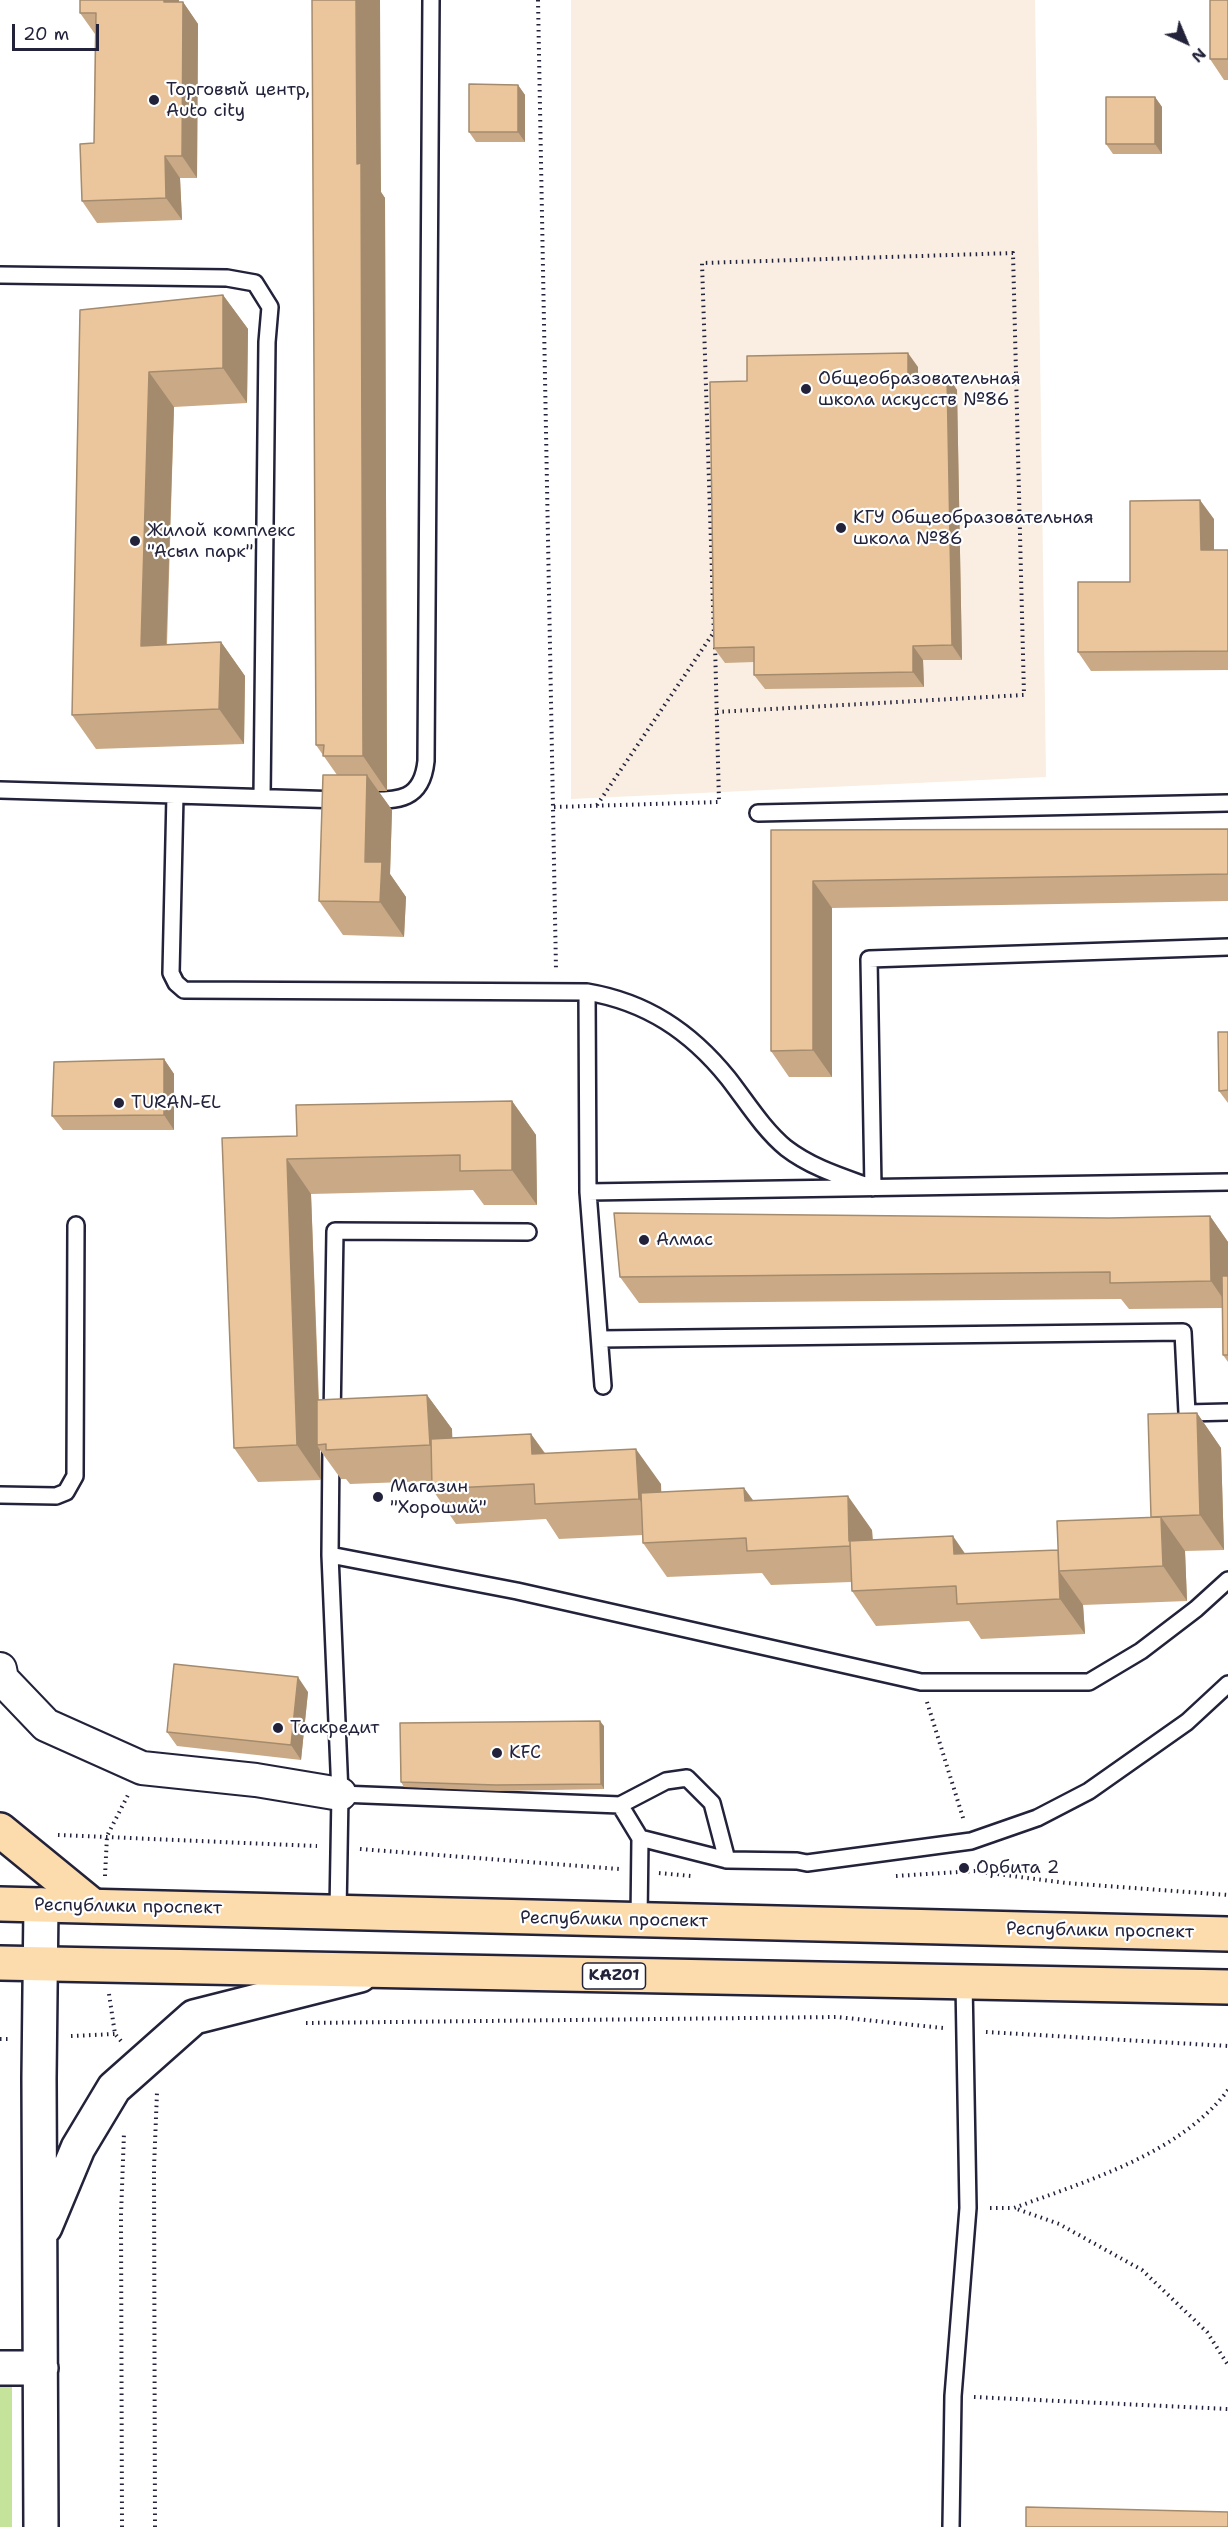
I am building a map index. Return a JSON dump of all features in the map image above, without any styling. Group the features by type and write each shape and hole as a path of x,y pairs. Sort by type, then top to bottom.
{"main road":[{"path":"0,1830 93,1906"},
{"name":"Республики проспект","path":"0,1904 1228,1935"},
{"path":"41,1905 41,2527"},
{"name":"KАZ01","path":"0,1963 1228,1987"},
{"path":"40,2240 78,2148 114,2088 194,2017 371,1972"},
{"path":"0,2368 41,2368"}],"street":[{"path":"0,1669 2,1679 46,1725 142,1768 256,1780 340,1794"}],"lane":[{"path":"0,790 386,801 401,799 416,791 424,778 431,0"},
{"path":"0,275 227,278 255,283 270,307 267,342 262,797"},
{"path":"176,795 171,973 176,983 184,990 587,992 616,996 651,1011 690,1039 727,1076 749,1108 785,1148 820,1169 873,1188"},
{"path":"758,813 1228,803"},
{"path":"873,1188 869,959 1228,947"},
{"path":"587,992 588,1192 603,1386"},
{"path":"588,1192 1228,1182"},
{"path":"0,1495 56,1496 66,1492 75,1476 76,1225"},
{"path":"338,1912 340,1794 330,1555 335,1231 528,1232"},
{"path":"600,1339 1183,1332 1187,1413 1228,1412"},
{"path":"330,1555 517,1591 921,1682 1089,1682 1141,1651 1196,1610 1228,1580"},
{"path":"640,1838 727,1860 807,1863 971,1841 1037,1818 1089,1791 1187,1722 1228,1684"},
{"path":"340,1794 620,1805 666,1781 687,1778 712,1803 727,1860"},
{"path":"620,1805 640,1838 639,1920"},
{"path":"951,2527 953,2396 968,2208 964,1982"}],"path":[{"path":"538,0 556,992"},
{"path":"554,807 719,802 702,263 1013,253 1024,695 717,712"},
{"path":"597,806 714,632"},
{"path":"921,1682 971,1841"},
{"path":"51,1832 60,1836 107,1836"},
{"path":"301,2023 837,2017 964,2030 1228,2046"},
{"path":"155,2527 154,2168 157,2082"},
{"path":"1228,2090 1212,2111 1141,2159 1014,2208 1059,2223 1142,2270 1207,2332 1228,2365"},
{"path":"122,2527 121,2215 124,2125"},
{"path":"953,2396 1228,2409"}],"shaded area":[{"name":"Общеобразовательная школа искусств №86","path":"571,0 1035,0 1046,777 571,799"}],"green space":[{"path":"0,2385 12,2385 12,2527 0,2527"}],"building":[{"name":"Торговый центр, Auto city","path":"80,0 183,2 182,156 165,156 166,198 82,201 80,144 94,143 96,13 80,13"},
{"path":"312,0 356,0 357,164 361,163 363,756 323,756 324,745 316,745"},
{"path":"1210,0 1228,0 1228,59 1210,59"},
{"path":"469,84 518,85 518,132 469,132"},
{"path":"1106,97 1155,97 1155,144 1106,144"},
{"path":"223,295 223,368 149,372 141,646 221,642 219,709 72,715 80,310"},
{"name":"КГУ Общеобразовательная школа №86","path":"908,353 908,376 947,375 952,645 913,646 913,672 754,675 754,647 714,648 710,382 747,381 747,356"},
{"path":"1200,500 1201,550 1228,550 1228,651 1078,652 1078,582 1130,582 1130,501"},
{"path":"323,775 367,775 365,862 382,862 380,902 319,901"},
{"path":"1228,829 1228,874 813,881 813,1050 771,1051 771,830"},
{"path":"1218,1032 1228,1032 1228,1090 1219,1091"},
{"name":"TURAN-EL","path":"164,1059 164,1115 52,1116 54,1062"},
{"path":"512,1101 512,1170 460,1171 460,1155 287,1159 297,1445 234,1448 222,1138 297,1136 296,1105"},
{"path":"614,1213 1109,1218 1210,1216 1211,1281 1110,1283 1110,1272 620,1277"},
{"path":"1222,1276 1228,1276 1228,1355 1223,1355"},
{"path":"427,1395 430,1445 326,1450 326,1444 317,1445 317,1400"},
{"path":"1197,1413 1200,1515 1151,1517 1148,1414"},
{"path":"531,1434 532,1454 636,1449 639,1499 535,1504 534,1484 432,1489 431,1439"},
{"path":"744,1488 745,1501 848,1496 849,1541 953,1536 954,1554 1058,1550 1060,1599 957,1604 956,1586 852,1591 850,1542 850,1546 747,1551 746,1538 643,1543 641,1493"},
{"path":"1161,1517 1163,1566 1059,1571 1057,1521"},
{"path":"174,1664 298,1677 291,1745 167,1732"},
{"path":"600,1721 601,1784 496,1785 401,1782 400,1723"},
{"path":"1026,2507 1228,2512 1228,2527 1026,2527"}],"place":[{"name":"Торговый центр, Auto city","path":"154,100"},
{"name":"Общеобразовательная школа искусств №86","path":"806,389"},
{"name":"КГУ Общеобразовательная школа №86","path":"841,528"},
{"name":"Жилой комплекс \"Асыл парк\"","path":"135,541"},
{"name":"TURAN-EL","path":"119,1103"},
{"name":"Алмас","path":"644,1240"},
{"name":"Магазин \"Хороший\"","path":"378,1497"},
{"name":"Таскредит","path":"278,1728"},
{"name":"KFC","path":"497,1753"},
{"name":"Орбита 2","path":"964,1868"}]}
